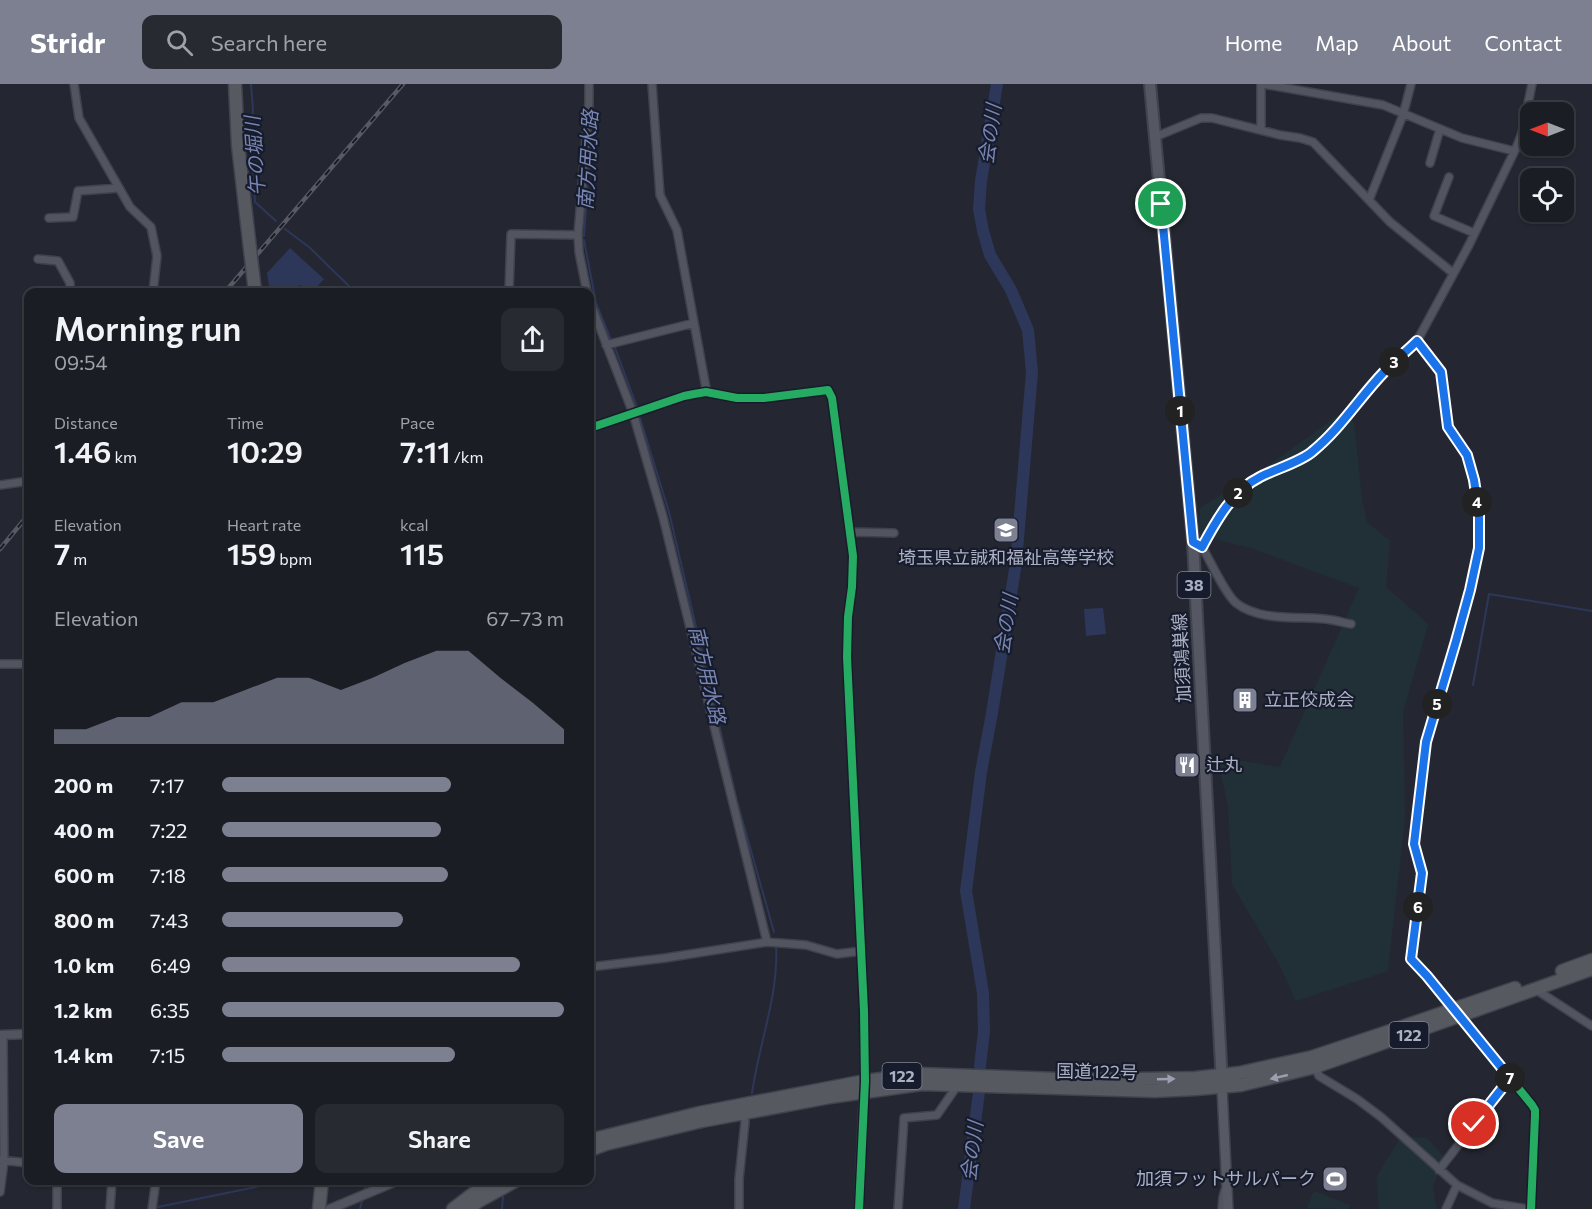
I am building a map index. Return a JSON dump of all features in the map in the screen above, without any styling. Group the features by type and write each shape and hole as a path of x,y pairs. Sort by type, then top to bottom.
{"highway":[{"path":"235,84 238,145 255,288"},
{"name":"国道122号","path":"594,1139 699,1113 864,1086 922,1084 1155,1091 1222,1082 1264,1080 1315,1067 1592,960"},
{"name":"国道122号","path":"594,1148 702,1121 921,1074 1222,1082 1457,1013 1592,969"},
{"path":"319,1209 321,1185"},
{"path":"453,1209 488,1185"},
{"path":"468,1209 508,1185"}],"main road":[{"name":"加須鴻巣線","path":"1150,84 1197,544 1222,1082"},
{"path":"1222,1082 1228,1209"}],"street":[{"path":"74,84 79,118 130,207 151,227 157,256 153,288"},
{"path":"586,288 578,235 589,84"},
{"path":"652,84 660,195 677,230 706,392"},
{"path":"1261,129 1262,84 1383,105 1462,138 1514,151"},
{"path":"1369,200 1404,112 1412,84"},
{"path":"1351,624 1253,612 1235,602 1197,544 1244,487 1311,453 1330,436 1383,373 1417,341 1514,151 1522,133 1532,84"},
{"path":"1155,137 1201,118 1212,118 1313,142 1390,222 1453,273"},
{"path":"1430,163 1440,129"},
{"path":"1449,177 1434,216 1474,233"},
{"path":"49,218 74,217 78,191 119,188"},
{"path":"509,288 511,234 578,235"},
{"path":"38,259 58,261 70,283 70,288"},
{"path":"594,313 633,413 663,517 767,942"},
{"path":"606,345 694,322"},
{"path":"1315,1067 1319,1076 1381,1117 1457,1185 1491,1206 1529,1209 1535,1110 1411,959 1422,873 1414,844 1426,742 1470,590 1479,548 1479,513 1467,455 1448,427 1441,372 1417,341"},
{"path":"594,427 684,396 706,392 737,399 828,390 832,398 851,532 853,566 847,657 864,1011 864,1086 859,1209"},
{"path":"0,485 24,482"},
{"path":"851,532 894,533"},
{"path":"0,664 24,664"},
{"path":"594,967 767,942 806,945 837,954 861,951"},
{"path":"1535,989 1592,1026"},
{"path":"0,1192 1,1035 24,1034"},
{"path":"1439,1170 1510,1078"},
{"path":"898,1209 904,1118 937,1115 957,1086"},
{"path":"739,1209 744,1113"},
{"path":"2,1160 24,1163"},
{"path":"1222,1209 1227,1184"},
{"path":"57,1185 57,1209"},
{"path":"110,1209 111,1185"},
{"path":"152,1209 155,1185"},
{"path":"330,1209 387,1185"},
{"path":"1446,1209 1457,1185"}],"shaded area":[{"path":"1345,410 1354,423 1362,499 1367,522 1390,541 1386,587 1428,624 1403,712 1405,818 1388,971 1296,1001 1279,964 1232,884 1228,805 1217,757 1280,767 1359,588 1251,548 1199,535 1200,508 1278,459"},
{"path":"1401,1137 1427,1138 1445,1158 1433,1186 1438,1209 1379,1209 1377,1176"},
{"path":"1314,1191 1350,1205 1348,1209 1307,1208"}],"water":[{"path":"290,248 324,279 316,288 303,288 300,285 291,288 269,288 267,273"},
{"path":"1103,608 1106,634 1086,636 1084,609"}],"waterway":[{"name":"午の堀川","path":"251,84 253,110 250,134 255,202 276,221"},
{"name":"南方用水路","path":"584,236 593,116 593,84"},
{"name":"会の川","path":"980,1066 984,1032 983,993 966,891 981,772 1016,563 1032,372 1028,330 1011,290 990,255 979,209 981,181 997,84"},
{"name":"午の堀川","path":"285,229 309,247 351,288"},
{"name":"南方用水路","path":"584,240 593,288"},
{"name":"南方用水路","path":"594,292 611,340"},
{"name":"南方用水路","path":"614,345 637,407"},
{"name":"南方用水路","path":"640,418 669,512 737,801 774,932"},
{"path":"1473,685 1489,594 1592,611"},
{"name":"南方用水路","path":"752,1093 772,1001 776,945"},
{"name":"会の川","path":"964,1209 979,1092"},
{"name":"南方用水路","path":"748,1122 748,1128"},
{"path":"158,1207 265,1185"},
{"path":"364,1192 365,1185"},
{"name":"午の堀川","path":"502,1209 503,1196"},
{"path":"360,1209 363,1197"}],"railway":[{"path":"228,288 403,84"},
{"path":"0,549 24,520"}],"cycle path":[{"path":"1417,341 1441,372 1448,427 1467,455 1479,513 1479,548 1470,590 1426,742 1414,844 1422,873 1411,959 1535,1110 1531,1209"},
{"path":"594,427 684,396 706,392 737,398 764,398 828,390 832,398 853,556 847,657 864,1011 865,1081 859,1209"}],"place":[{"name":"埼玉県立誠和福祉高等学校","path":"1006,530"},
{"name":"立正佼成会","path":"1245,700"},
{"name":"辻丸","path":"1187,765"},
{"name":"加須フットサルパーク","path":"1335,1179"}],"route":[{"path":"1161,204 1193,542 1202,547 1233,498 1244,487 1311,453 1330,436 1383,373 1417,341 1441,372 1448,427 1467,455 1474,480 1479,513 1479,548 1470,590 1426,742 1414,844 1422,873 1411,959 1510,1078 1474,1124"}]}
